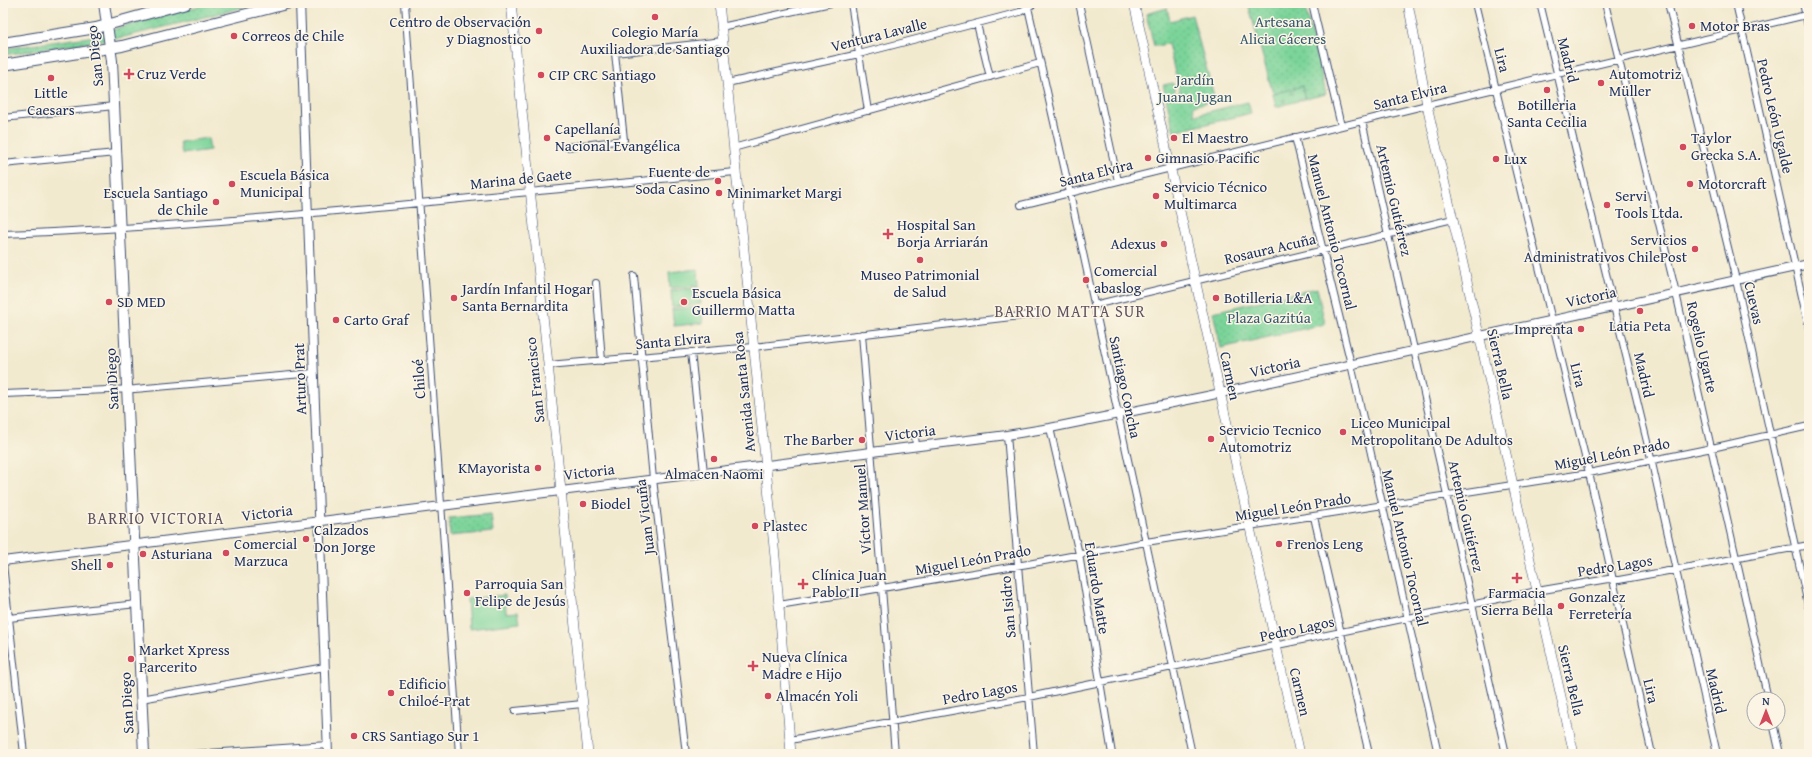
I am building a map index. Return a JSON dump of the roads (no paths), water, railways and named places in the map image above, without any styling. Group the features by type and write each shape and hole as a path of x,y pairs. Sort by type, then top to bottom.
{"main road":[{"name":"San Diego","path":"104,3 111,48 144,754"},
{"path":"3,43 107,25 186,3"},
{"path":"3,65 111,48 290,3"},
{"name":"San Francisco","path":"511,3 588,754"},
{"name":"Avenida Santa Rosa","path":"719,3 779,605 791,754"},
{"name":"Carmen","path":"1134,3 1300,754"},
{"name":"Sierra Bella","path":"1408,3 1427,105 1452,219 1478,336 1514,485 1574,754"}],"street":[{"name":"Arturo Prat","path":"300,3 328,754"},
{"name":"Chiloé","path":"405,3 459,754"},
{"path":"721,27 831,3"},
{"path":"851,3 868,111"},
{"name":"Ventura Lavalle","path":"727,84 859,54 977,24 1020,12 1027,5 1035,3"},
{"path":"1079,3 1118,181"},
{"path":"1312,3 1341,126"},
{"name":"Lira","path":"1475,3 1589,473 1652,754"},
{"name":"Madrid","path":"1540,3 1615,306 1716,754"},
{"name":"Rogelio Ugarte","path":"1605,3 1676,293 1766,691"},
{"name":"Cuevas","path":"1668,3 1736,280 1809,609"},
{"name":"Pedro León Ugalde","path":"1736,3 1809,328"},
{"path":"1804,3 1809,26"},
{"name":"Santiago Concha","path":"1027,5 1070,193 1192,754"},
{"name":"Santa Elvira","path":"1021,205 1495,88 1806,15"},
{"path":"977,24 990,77"},
{"path":"568,147 624,140 615,53 723,41"},
{"path":"733,148 1040,63"},
{"path":"3,118 114,106"},
{"name":"Artemio Gutiérrez","path":"1362,121 1506,754"},
{"name":"Manuel Antonio Tocornal","path":"1295,137 1351,364 1438,754"},
{"path":"3,164 116,153"},
{"name":"Marina de Gaete","path":"3,234 120,229 308,214 736,172"},
{"name":"Rosaura Acuña","path":"1094,305 1452,219"},
{"name":"Victoria","path":"3,562 441,505 1007,435 1050,428 1220,393 1809,264"},
{"name":"Juan Vicuña","path":"634,276 653,479 686,754"},
{"path":"596,283 602,361"},
{"name":"Santa Elvira","path":"548,366 753,347 1038,314"},
{"name":"Víctor Manuel","path":"862,334 895,754"},
{"path":"691,352 704,472"},
{"path":"3,394 127,389 314,373"},
{"name":"Miguel León Prado","path":"779,605 1146,542 1589,473 1712,448 1809,426"},
{"name":"Eduardo Matte","path":"1050,428 1079,554 1099,683 1112,754"},
{"name":"San Isidro","path":"1007,435 1034,754"},
{"path":"915,436 916,446"},
{"path":"1314,517 1369,754"},
{"name":"Pedro Lagos","path":"790,740 1029,697 1537,592 1620,580 1809,545"},
{"path":"3,562 24,754"},
{"path":"9,618 137,604"},
{"path":"142,699 325,668"},
{"path":"514,711 582,704"},
{"path":"1775,731 1780,754"},
{"path":"193,754 328,745"}],"place":[{"name":"Colegio María Auxiliadora de Santiago","path":"655,17"},
{"name":"Motor Bras","path":"1692,26"},
{"name":"Centro de Observación y Diagnostico","path":"539,31"},
{"name":"Correos de Chile","path":"234,36"},
{"name":"Cruz Verde","path":"129,74"},
{"name":"CIP CRC Santiago","path":"541,75"},
{"name":"Little Caesars","path":"51,78"},
{"name":"Automotriz Müller","path":"1601,83"},
{"name":"Botilleria Santa Cecilia","path":"1547,90"},
{"name":"Capellanía Nacional Evangélica","path":"547,138"},
{"name":"El Maestro","path":"1174,138"},
{"name":"Taylor Grecka S.A.","path":"1683,147"},
{"name":"Gimnasio Pacific","path":"1148,158"},
{"name":"Lux","path":"1496,159"},
{"name":"Fuente de Soda Casino","path":"718,181"},
{"name":"Escuela Básica Municipal","path":"232,184"},
{"name":"Motorcraft","path":"1690,184"},
{"name":"Minimarket Margi","path":"719,193"},
{"name":"Servicio Técnico Multimarca","path":"1156,196"},
{"name":"Escuela Santiago de Chile","path":"216,202"},
{"name":"Servi Tools Ltda.","path":"1607,205"},
{"name":"Hospital San Borja Arriarán","path":"888,234"},
{"name":"Adexus","path":"1164,244"},
{"name":"Servicios Administrativos ChilePost","path":"1695,249"},
{"name":"Museo Patrimonial de Salud","path":"920,260"},
{"name":"Comercial abaslog","path":"1086,280"},
{"name":"Jardín Infantil Hogar Santa Bernardita","path":"454,298"},
{"name":"Botilleria L&A","path":"1216,298"},
{"name":"SD MED","path":"109,302"},
{"name":"Escuela Básica Guillermo Matta","path":"684,302"},
{"name":"Latia Peta","path":"1640,311"},
{"name":"Carto Graf","path":"336,320"},
{"name":"Imprenta","path":"1581,329"},
{"name":"Liceo Municipal Metropolitano De Adultos","path":"1343,432"},
{"name":"Servicio Tecnico Automotriz","path":"1211,439"},
{"name":"The Barber","path":"862,440"},
{"name":"Almacen Naomi","path":"714,459"},
{"name":"KMayorista","path":"538,468"},
{"name":"Biodel","path":"583,504"},
{"name":"Plastec","path":"755,526"},
{"name":"Calzados Don Jorge","path":"306,539"},
{"name":"Frenos Leng","path":"1279,544"},
{"name":"Comercial Marzuca","path":"226,553"},
{"name":"Asturiana","path":"143,554"},
{"name":"Shell","path":"110,565"},
{"name":"Farmacia Sierra Bella","path":"1517,578"},
{"name":"Clínica Juan Pablo II","path":"803,584"},
{"name":"Parroquia San Felipe de Jesús","path":"467,593"},
{"name":"Gonzalez Ferretería","path":"1561,606"},
{"name":"Market Xpress Parcerito","path":"131,659"},
{"name":"Nueva Clínica Madre e Hijo","path":"753,666"},
{"name":"Edificio Chiloé-Prat","path":"391,693"},
{"name":"Almacén Yoli","path":"768,696"},
{"name":"CRS Santiago Sur 1","path":"354,736"}],"district":[{"name":"BARRIO MATTA SUR","path":"1070,311"},
{"name":"BARRIO VICTORIA","path":"156,518"}],"park label":[{"name":"Artesana Alicia Cáceres","path":"1283,30"},
{"name":"Jardín Juana Jugan","path":"1195,88"},
{"name":"Plaza Gazitúa","path":"1269,318"}]}
